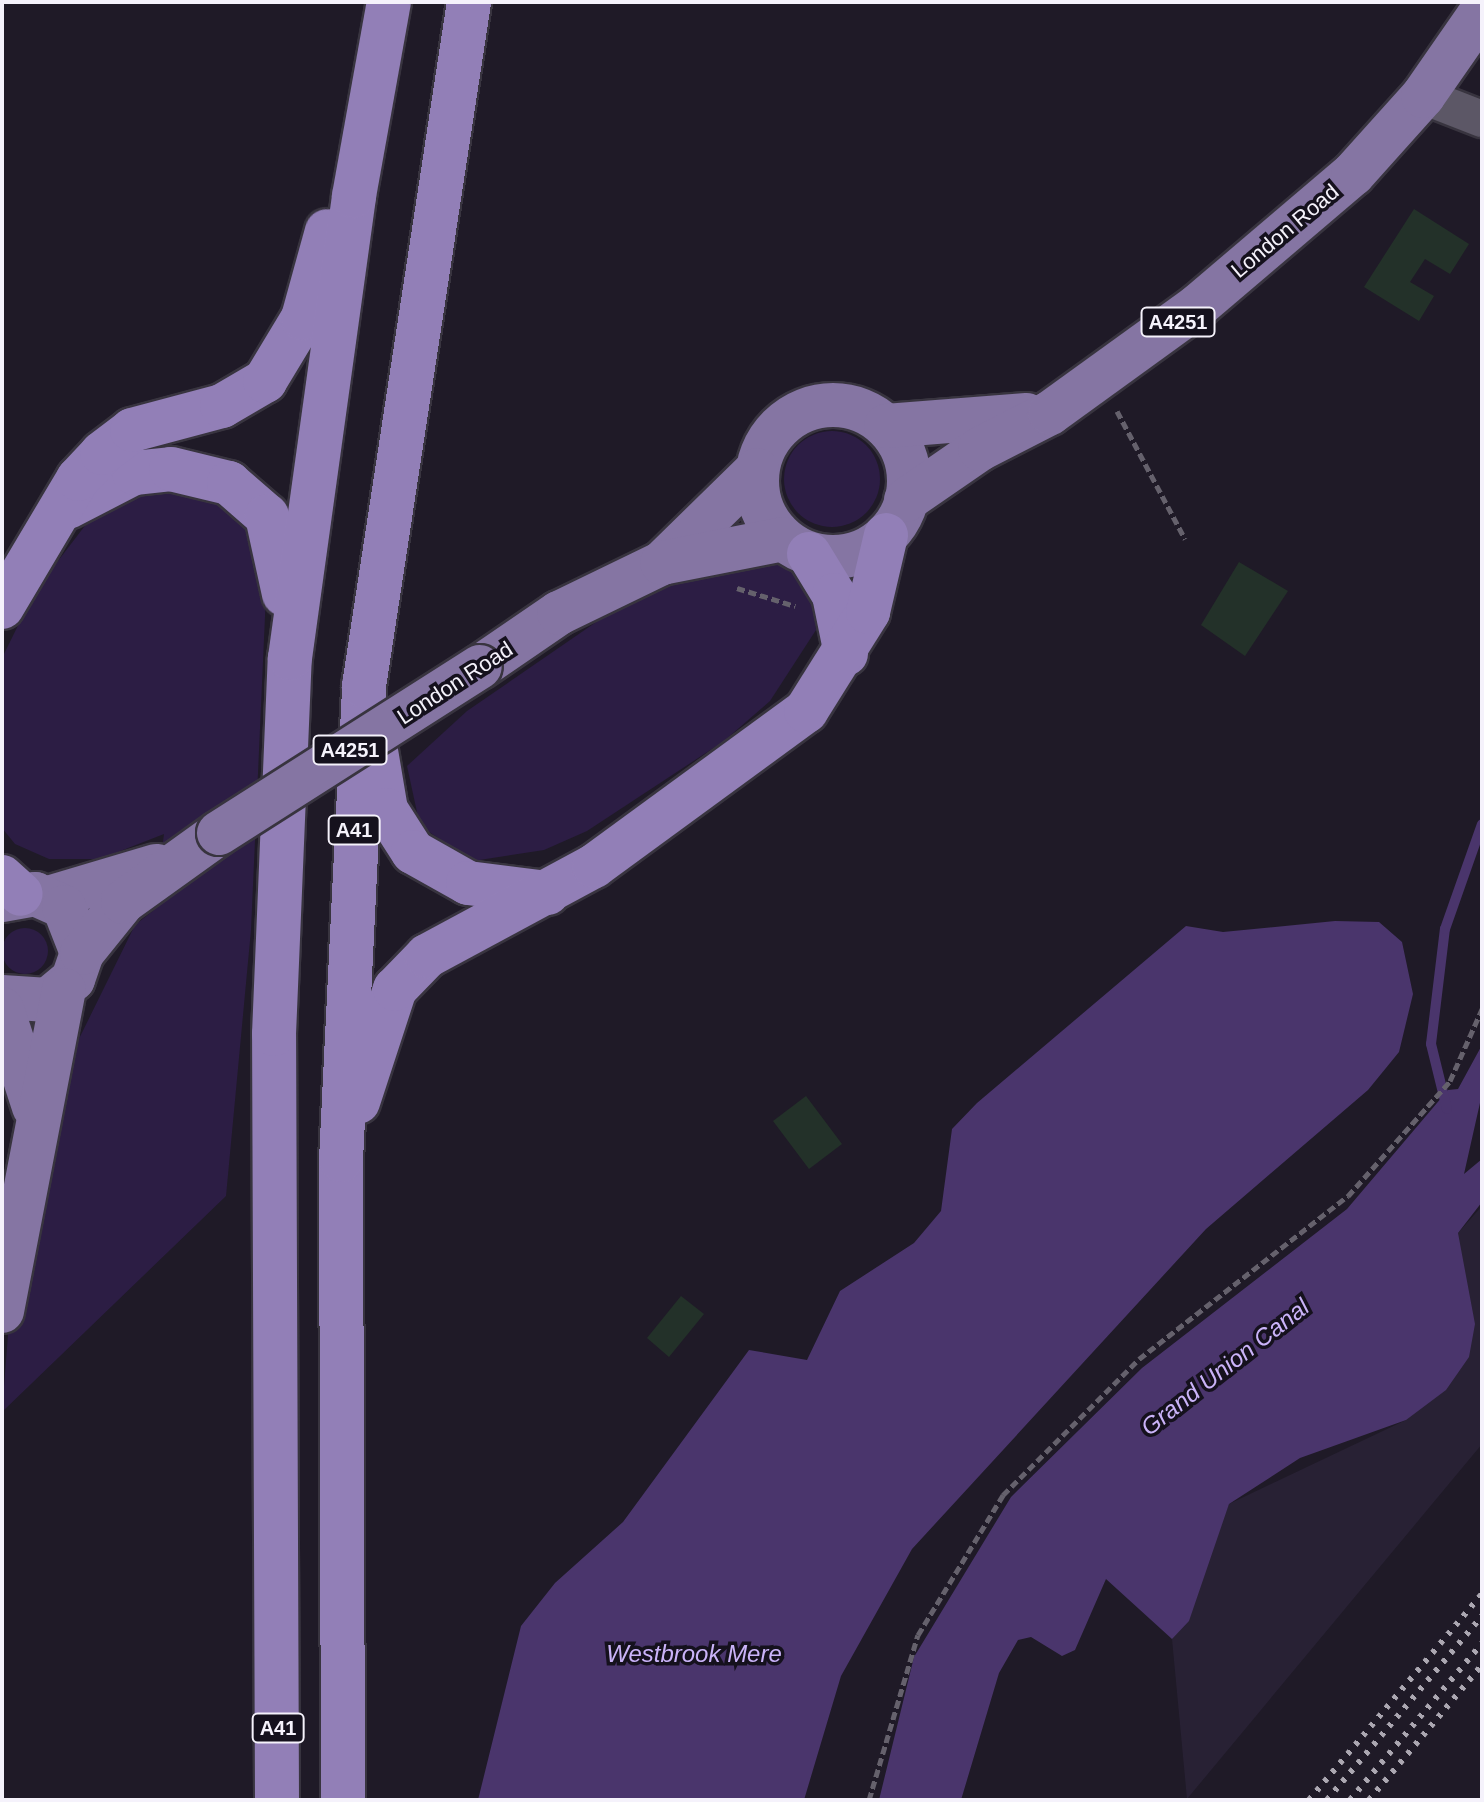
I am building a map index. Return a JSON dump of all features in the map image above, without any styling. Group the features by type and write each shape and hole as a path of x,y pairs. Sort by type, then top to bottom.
{"highway":[{"name":"A41","path":"343,1800 341,1160 364,686 469,2"},
{"name":"A41","path":"277,1800 274,1034 290,658 386,17"},
{"path":"2,607 78,479 132,430 246,396 290,350 386,17"},
{"path":"56,515 134,473 171,469 229,483 267,516 279,546 290,658"},
{"path":"341,1160 395,989 427,956 547,893 767,745 806,711 846,654 877,589 896,518"},
{"path":"796,546 834,595 846,654"},
{"path":"364,686 386,810 413,852 468,883 547,893"}],"main road":[{"name":"London Road","path":"896,518 980,449 1050,413 1099,378 1353,174 1423,96 1482,11"},
{"path":"886,426 906,460 896,518 850,555 796,546 757,495 757,470 764,447 797,413 843,405 886,426 1050,413"},
{"name":"London Road","path":"2,1311 30,1185 36,1113 73,971 123,902 170,862 480,667 559,613 662,563 757,470"},
{"name":"London Road","path":"662,563 796,546"},
{"name":"London Road","path":"18,892 170,862"},
{"path":"2,997 30,1004 73,971 75,920 18,892"},
{"name":"London Road","path":"2,1009 36,1113"}],"street":[{"path":"1423,96 1482,119"}],"path":[{"path":"1099,378 1185,539"},
{"path":"720,587 797,607"},
{"path":"869,1800 918,1635 1003,1495 1139,1359 1348,1196 1450,1081 1482,1009"}],"shaded area":[{"path":"832,431 850,435 866,445 876,461 880,479 876,497 866,513 850,523 832,527 814,523 798,513 788,497 784,479 788,461 798,445 814,435"},
{"path":"173,486 205,494 252,532 266,594 251,930 226,1196 2,1412 9,1322 71,1055 135,925 154,910 164,834 100,859 49,859 15,844 2,828 2,658 35,591 87,523 127,496"},
{"path":"773,557 812,587 816,630 770,701 724,741 587,831 544,850 473,861 420,826 407,766 467,711 634,596 719,558"},
{"path":"25,928 42,934 48,951 42,968 25,974 8,968 2,951 8,934"},
{"path":"1482,1206 1482,1444 1187,1799 1172,1639 1229,1504 1406,1420 1458,1233"}],"water":[{"name":"Westbrook Mere","path":"1335,921 1379,922 1402,942 1413,994 1399,1052 1368,1090 1206,1229 912,1549 841,1676 804,1800 478,1800 521,1626 555,1583 623,1522 749,1350 807,1360 840,1291 914,1243 941,1211 952,1129 977,1103 1186,926 1223,932"},
{"name":"Grand Union Canal","path":"1482,1045 1482,1094 1464,1174 1482,1159 1482,1202 1458,1233 1475,1324 1469,1357 1446,1390 1406,1420 1300,1458 1229,1504 1189,1621 1172,1639 1106,1579 1075,1650 1062,1656 1031,1637 1018,1640 999,1673 961,1800 879,1800 914,1657 1011,1497 1142,1368 1347,1209 1448,1090 1458,1089"}],"building":[{"path":"1414,209 1469,244 1450,274 1425,259 1410,282 1434,296 1419,321 1364,287"},
{"path":"1239,562 1288,591 1245,656 1201,625"},
{"path":"806,1096 842,1144 809,1169 773,1121"},
{"path":"681,1296 704,1314 669,1357 647,1338"}],"waterway":[{"path":"1447,1109 1431,1044 1445,929 1482,824"}],"railway":[{"path":"1309,1800 1482,1594"},
{"path":"1327,1800 1482,1616"},
{"path":"1350,1800 1482,1643"},
{"path":"1369,1800 1482,1665"}]}
